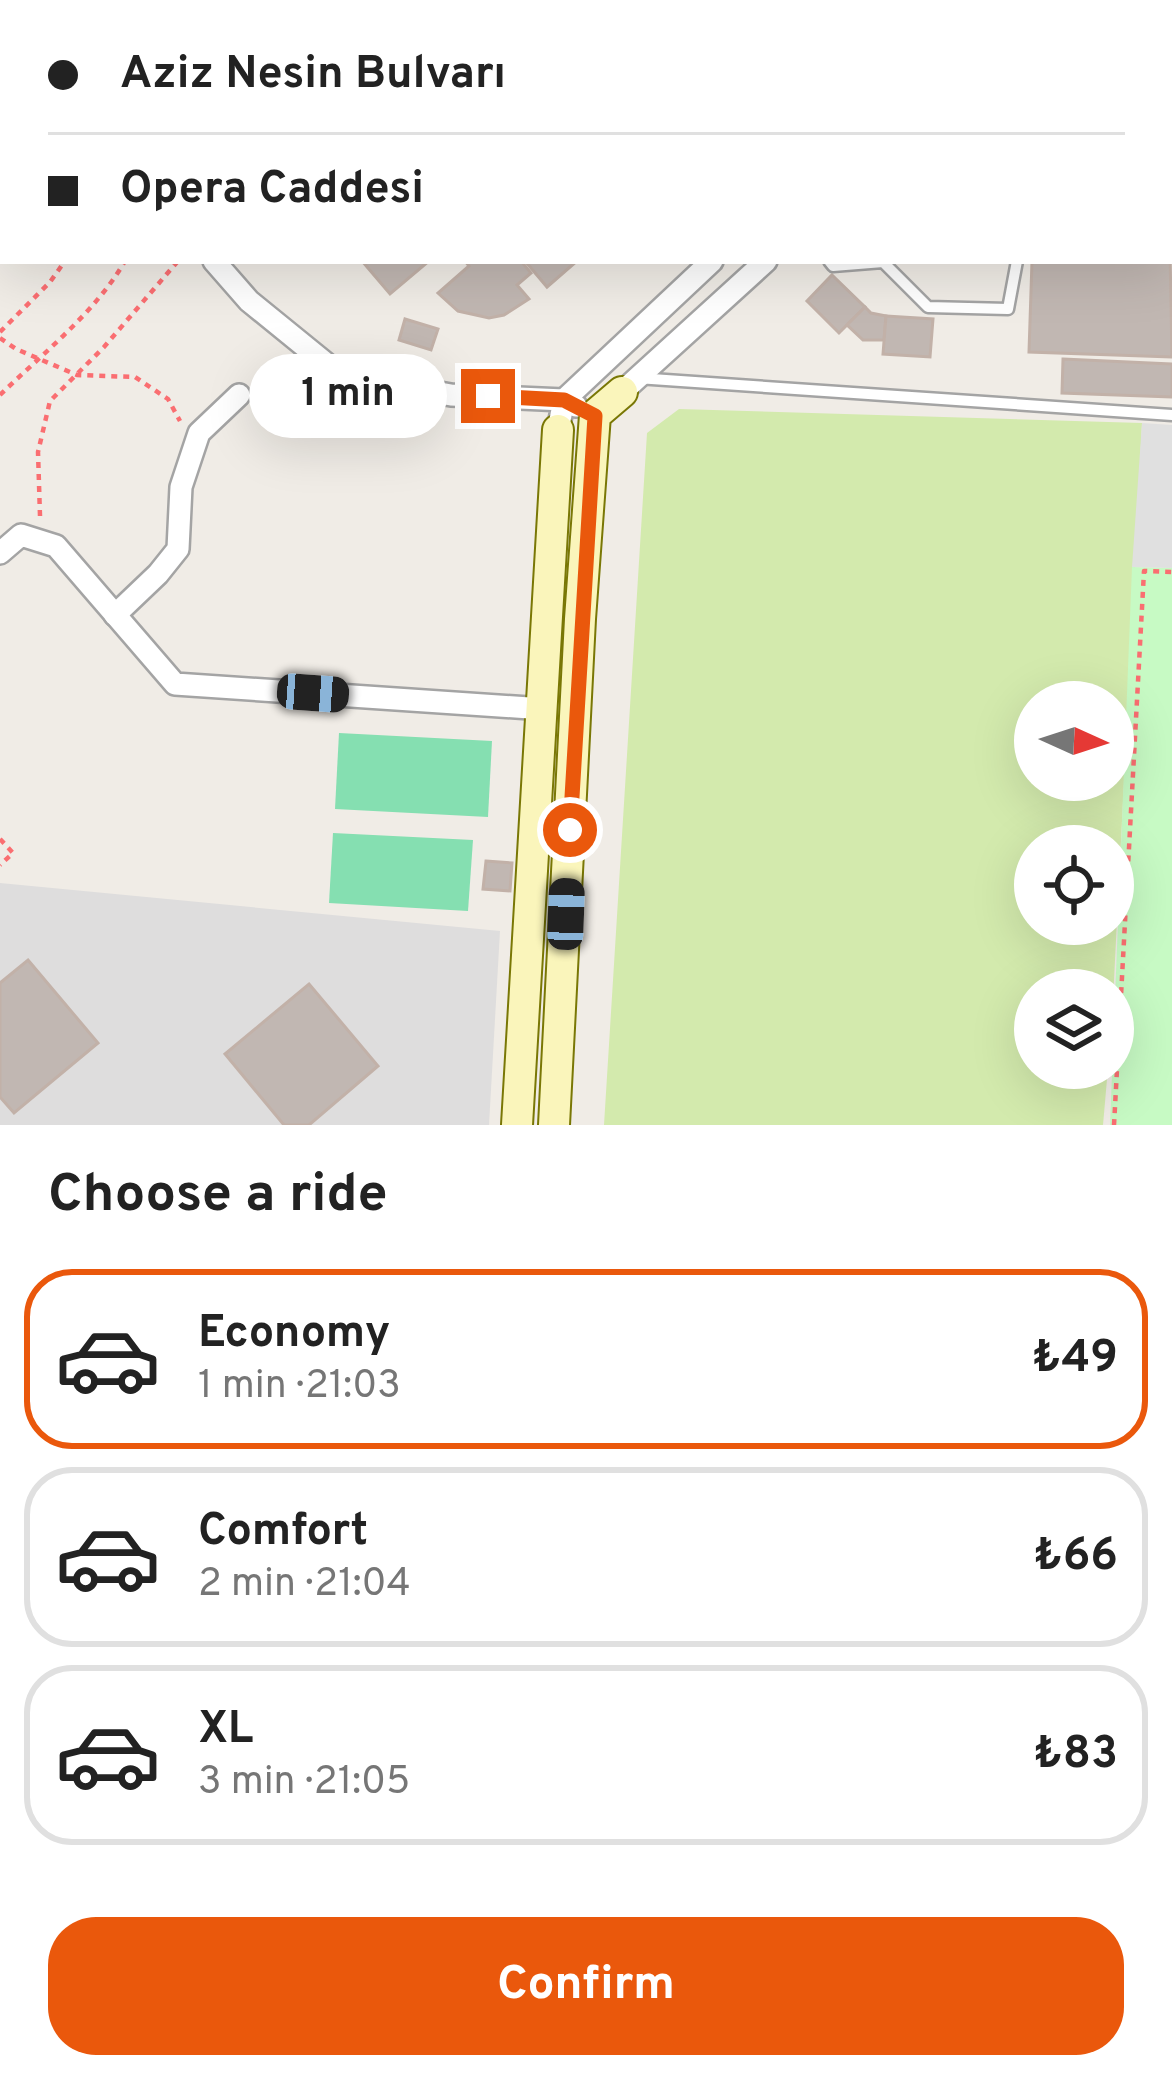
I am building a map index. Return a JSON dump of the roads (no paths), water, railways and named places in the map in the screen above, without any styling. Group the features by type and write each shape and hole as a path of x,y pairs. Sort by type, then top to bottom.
{"street":[{"path":"217,264 249,301 340,375 561,415 595,416 763,264"},
{"path":"517,1125 561,415 709,264"},
{"path":"115,614 178,549 181,487 199,433 238,395"},
{"path":"554,1125 595,416"},
{"path":"0,553 21,535 56,546 175,684 544,709"}],"lane":[{"path":"885,264 928,307 1008,309 1016,264"},
{"path":"630,385 1172,416"}]}
